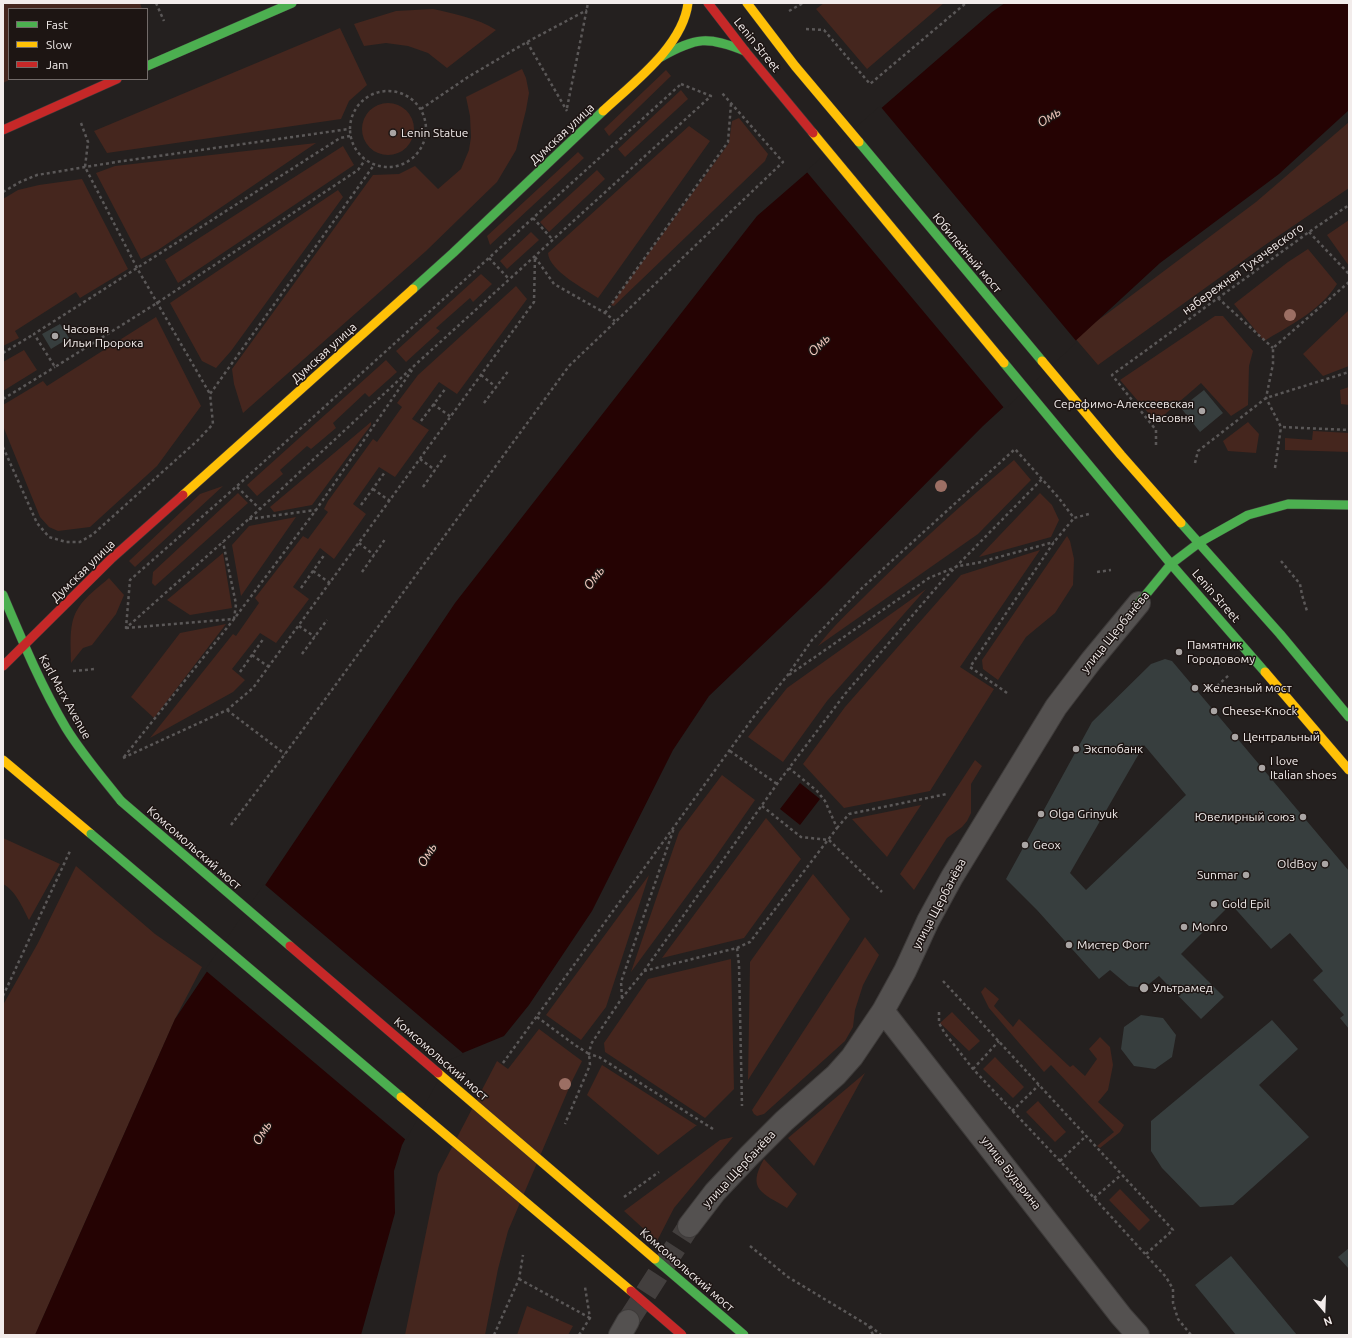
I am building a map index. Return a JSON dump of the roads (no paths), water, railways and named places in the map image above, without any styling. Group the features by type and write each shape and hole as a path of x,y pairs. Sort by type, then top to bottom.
{"main road":[{"path":"148,66 292,3"},
{"path":"660,57 684,23 688,3"},
{"name":"Lenin Street","path":"708,3 745,51 1171,564 1349,770"},
{"name":"Lenin Street","path":"747,3 795,66"},
{"path":"660,57 682,46 707,40 720,41 745,51"},
{"name":"Думская улица","path":"3,666 112,559 453,253 660,57"},
{"name":"Юбилейный мост","path":"795,66 1121,455"},
{"path":"3,130 115,80"},
{"name":"Lenin Street","path":"1121,455 1200,542 1280,634 1349,717"},
{"name":"улица Щербанёва","path":"1139,602 1171,564 1200,542 1248,514 1288,504 1349,504"},
{"name":"Karl Marx Avenue","path":"3,595 24,646 67,728 97,772 121,801"},
{"path":"3,760 682,1335"},
{"name":"Комсомольский мост","path":"121,801 744,1335"}],"street":[{"name":"улица Щербанёва","path":"689,1226 715,1192 754,1151 847,1063 883,1011 905,971 928,921 952,877 1056,707 1139,602"},
{"name":"улица Бударина","path":"883,1011 1121,1316 1138,1335"}],"water":[{"name":"Омь","path":"1005,3 1349,3 1349,110 1279,174 1160,263 983,426 825,585 709,696 673,750 592,911 529,1005 504,1036 448,1059 402,1145 394,1171 395,1213 361,1335 35,1335 175,1019 455,603 757,216 992,12"},
{"path":"800,783 820,799 800,825 780,809"}],"tunnel":[{"path":"628,1321 689,1226"}],"place":[{"name":"Lenin Statue","path":"393,133"},
{"name":"Часовня Ильи Пророка","path":"55,336"},
{"name":"Серафимо-Алексеевская Часовня","path":"1202,411"},
{"name":"Памятник Городовому","path":"1179,652"},
{"name":"Железный мост","path":"1195,688"},
{"name":"Cheese-Knock","path":"1214,711"},
{"name":"Центральный","path":"1235,737"},
{"name":"Экспобанк","path":"1076,749"},
{"name":"I love Italian shoes","path":"1262,768"},
{"name":"Olga Grinyuk","path":"1041,814"},
{"name":"Ювелирный союз","path":"1303,817"},
{"name":"Geox","path":"1025,845"},
{"name":"OldBoy","path":"1325,864"},
{"name":"Sunmar","path":"1246,875"},
{"name":"Gold Epil","path":"1214,904"},
{"name":"Monro","path":"1184,927"},
{"name":"Мистер Фогг","path":"1069,945"},
{"name":"Ультрамед","path":"1144,988"}]}
